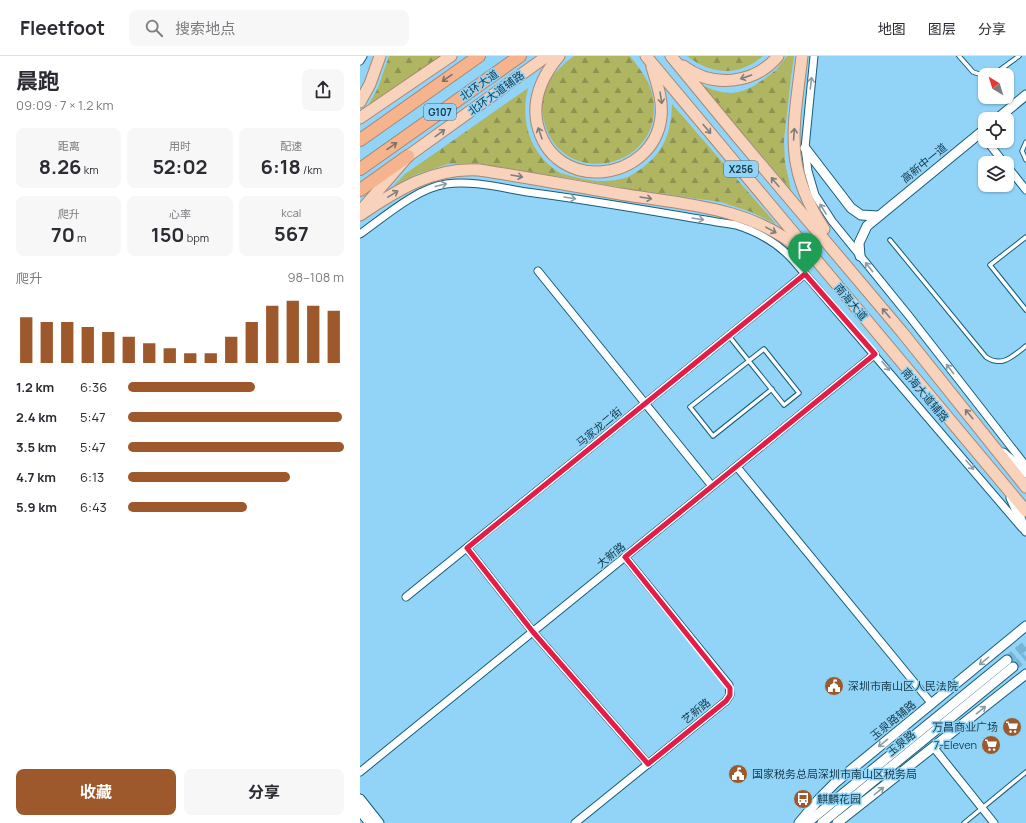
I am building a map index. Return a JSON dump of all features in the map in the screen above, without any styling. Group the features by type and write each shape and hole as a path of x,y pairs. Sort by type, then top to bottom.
{"highway":[{"name":"G107","path":"360,140 479,56"},
{"name":"北环大道","path":"360,169 520,56"},
{"path":"360,190 408,156"}],"main road":[{"path":"360,102 370,84 380,56"},
{"path":"360,118 451,56"},
{"name":"北环大道辅路","path":"365,218 408,156 547,56"},
{"path":"559,56 550,66 538,91 536,117 539,132 545,145 558,159 575,169 587,172 601,172 626,166 637,159 653,140 659,129 662,106 660,92 648,58"},
{"path":"672,57 701,77 720,81 732,81 757,73 768,66 778,56"},
{"path":"802,56 794,130 793,155 809,204 851,270"},
{"name":"南海大道","path":"672,57 851,270 1026,486"},
{"name":"南海大道","path":"648,58 1026,511"},
{"path":"365,218 411,184 430,176 463,169 479,170 700,206 744,217 784,237 835,283"}],"street":[{"path":"360,61 363,56"},
{"path":"814,56 805,148 808,171 815,195 830,223 860,256 1026,466"},
{"path":"1005,112 1026,95"},
{"name":"高新中一道","path":"860,256 860,236 867,226 978,137"},
{"path":"805,148 851,208 861,214 878,216"},
{"path":"992,148 999,156"},
{"path":"1014,175 1026,190"},
{"name":"南海大道辅路","path":"360,234 365,218 431,188 446,184 466,184 546,194 736,225 759,233 792,254 805,274 1026,532"},
{"path":"538,271 712,486"},
{"name":"马家龙二街","path":"406,598 805,274"},
{"name":"大新路","path":"360,772 875,354"},
{"path":"993,444 1026,473"},
{"path":"737,466 932,704"},
{"path":"1004,483 1026,532"},
{"path":"467,548 533,632 648,764"},
{"name":"艺新路","path":"576,823 726,701 730,695 730,688 625,557"},
{"name":"玉泉路辅路","path":"799,823 835,783 1026,626"},
{"path":"1014,637 1026,636"},
{"name":"玉泉路","path":"807,823 1007,660"},
{"name":"玉泉路","path":"822,823 1013,667"},
{"path":"837,823 1026,674"},
{"path":"934,748 994,823"},
{"path":"360,799 379,823"},
{"path":"360,811 370,823"}],"lane":[{"path":"959,56 973,72 978,74"},
{"path":"1003,68 1019,56"},
{"path":"1026,142 1022,151 1026,160"},
{"path":"1026,237 990,265 1026,310"},
{"path":"890,240 986,357 990,360 1002,362 1008,360 1026,346"},
{"path":"728,336 749,361 772,389 784,405 799,393 764,349 749,361 690,408 713,436 772,389"},
{"path":"964,823 1026,772"}],"green space":[{"path":"389,56 442,56 366,109 378,88"},
{"path":"574,56 630,56 641,70 650,86 653,98 652,123 643,142 627,156 607,163 587,163 567,156 552,140 543,116 542,107 545,89 554,74"},
{"path":"687,56 763,56 744,68 725,71 706,67"},
{"path":"787,56 794,56 791,77 786,72 776,70"},
{"path":"776,70 786,72 791,77 784,140 785,163 791,190 702,85 714,90 733,93 749,88"},
{"path":"528,88 525,109 531,139 541,157 567,178 476,163 448,164 441,160 439,156 441,149"},
{"path":"672,104 776,224 751,212 721,202 629,189 625,185 628,177 648,163 662,147 669,128"},
{"path":"441,149 441,158 448,164 417,174 393,186 405,174"},
{"path":"561,173 594,181 611,181 628,177 625,185 629,189 567,178"}],"tunnel":[{"path":"801,247 821,230"},
{"path":"1007,660 1026,645"},
{"path":"1013,667 1026,657"}],"place":[{"name":"深圳市南山区人民法院","path":"834,686"},
{"name":"万昌商业广场","path":"1012,727"},
{"name":"7-Eleven","path":"991,745"},
{"name":"国家税务总局深圳市南山区税务局","path":"738,774"},
{"name":"麒麟花园","path":"803,799"}],"route":[{"path":"805,274 875,354 625,557 729,684 731,692 726,701 648,764 533,632 467,548 805,274"}]}
